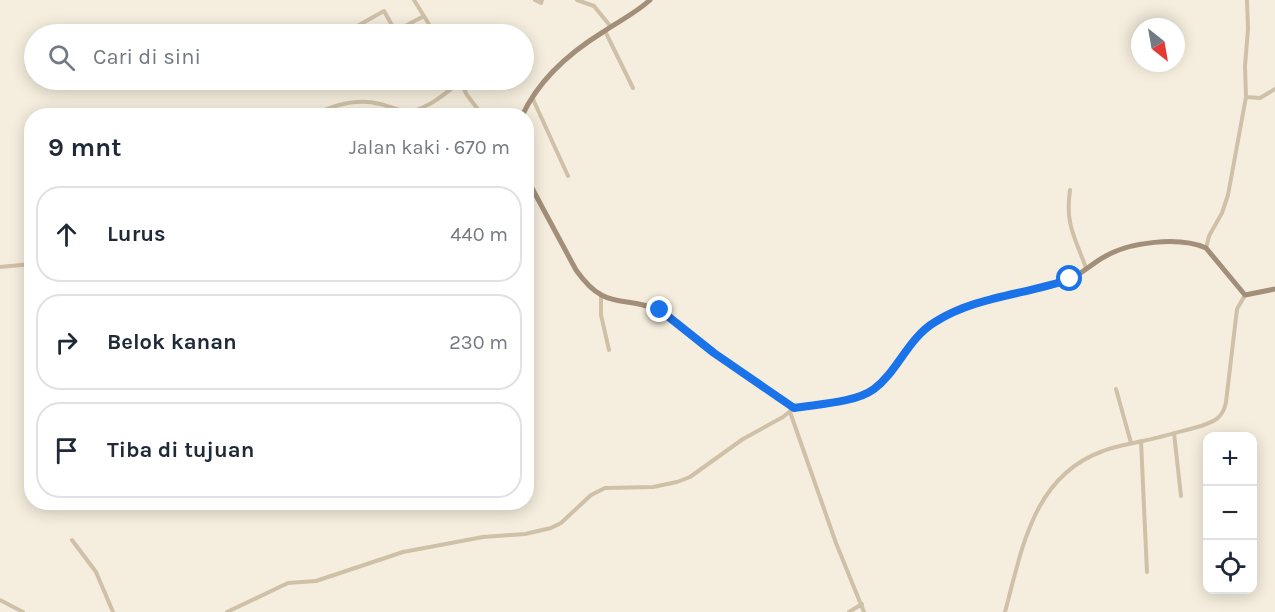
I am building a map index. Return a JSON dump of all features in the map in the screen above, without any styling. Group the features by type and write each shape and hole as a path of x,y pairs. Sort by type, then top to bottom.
{"street":[{"path":"414,0 429,24"},
{"path":"535,0 540,3 542,0"},
{"path":"576,0 598,10 633,88"},
{"path":"526,108 542,83 573,52 650,0"},
{"path":"1206,248 1209,236 1222,213 1228,195 1246,97 1247,0"},
{"path":"361,24 384,11 391,24"},
{"path":"411,24 424,16"},
{"path":"1246,97 1260,98 1275,89"},
{"path":"417,108 431,103 449,90"},
{"path":"464,90 477,108"},
{"path":"532,96 568,176"},
{"path":"330,108 363,102 397,108"},
{"path":"1070,190 1069,223 1086,268"},
{"path":"534,192 576,270 585,282 601,296 660,310 792,410 836,543 864,612"},
{"path":"227,612 288,583 316,581 403,552 483,537 525,534 551,528 591,495 605,488 653,487 677,483 690,477 743,439 792,410 861,397 874,389 913,341 934,322 965,307 992,298 1070,279 1112,252 1134,245 1184,243 1206,248 1245,295"},
{"path":"0,267 24,265"},
{"path":"1245,295 1275,289"},
{"path":"1005,612 1031,525 1052,485 1069,469 1105,450 1215,421 1223,413 1237,309 1245,295"},
{"path":"601,296 601,315 609,350"},
{"path":"1116,389 1131,443"},
{"path":"1174,433 1181,496"},
{"path":"1141,441 1147,572"},
{"path":"72,540 96,572 113,612"},
{"path":"0,600 23,612"},
{"path":"849,612 862,604"}],"route":[{"path":"660,310 744,375 794,408 861,397 883,380 922,331 934,322 965,307 1070,279"}]}
